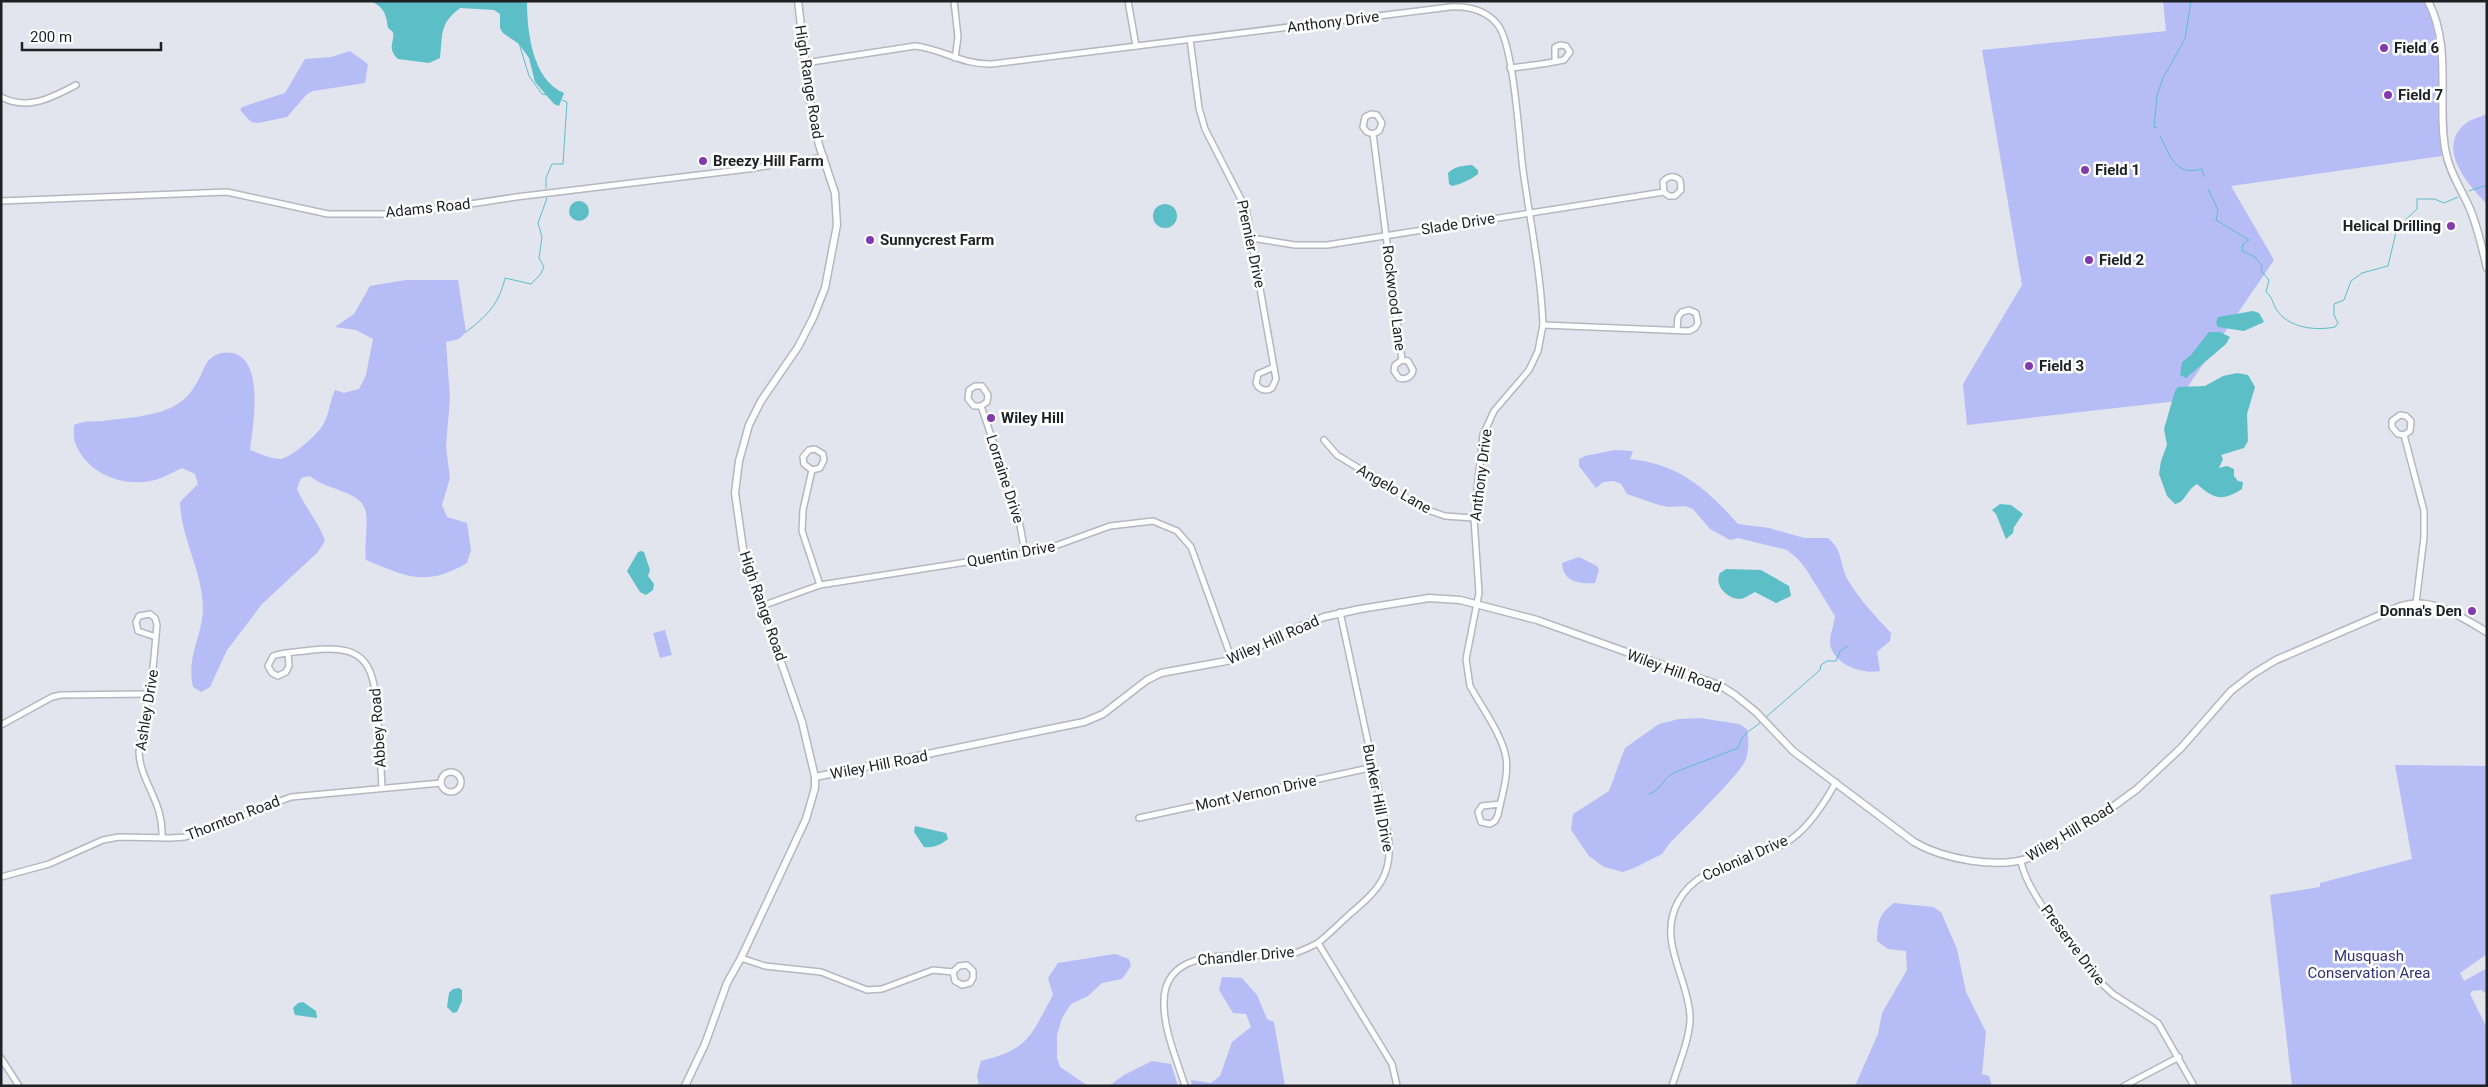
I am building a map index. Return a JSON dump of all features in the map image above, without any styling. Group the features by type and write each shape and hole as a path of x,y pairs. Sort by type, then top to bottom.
{"street":[{"name":"High Range Road","path":"685,1086 705,1044 720,998 741,958 810,809 815,778 802,722 747,567 736,503 737,471 744,440 754,415 798,347 813,318 825,288 834,246 838,214 835,193 812,117 798,1"},
{"path":"954,1 958,37 954,58"},
{"path":"1128,1 1136,46"},
{"path":"2428,1 2436,22 2443,65 2446,157 2454,180 2474,221 2487,268"},
{"name":"Anthony Drive","path":"805,63 915,46 932,48 972,64 992,64 1462,6 1482,12 1499,26 1506,42 1510,68 1543,325 1538,351 1530,370 1497,407 1486,425 1474,518 1478,605 1467,654 1467,676 1505,753 1507,764 1500,804 1496,821 1490,824 1481,822 1478,816 1482,806 1500,804"},
{"name":"Premier Drive","path":"1190,39 1202,119 1210,140 1243,199 1252,238 1274,367 1275,385 1269,390 1260,388 1256,380 1258,374 1274,367"},
{"path":"1510,68 1555,62"},
{"path":"1,97 17,103 30,104 52,98 76,85"},
{"name":"Rockwood Lane","path":"1373,134 1402,360"},
{"name":"Adams Road","path":"1,201 227,192 328,214 404,214 516,197 748,169 824,157"},
{"name":"Slade Drive","path":"1252,238 1316,246 1664,192"},
{"path":"1543,325 1689,331 1695,328 1699,320 1696,313 1689,310 1682,312 1678,317 1677,330"},
{"name":"Lorraine Drive","path":"975,386 982,386 987,391 988,398 981,406 974,406 968,399 969,390 975,386"},
{"name":"Lorraine Drive","path":"981,406 1018,514 1025,553"},
{"path":"2400,415 2409,418 2412,424 2410,431 2404,435 2395,433 2392,427 2392,421 2400,415"},
{"path":"2404,435 2424,511 2424,537 2416,603 2449,611 2487,632"},
{"name":"Angelo Lane","path":"1324,440 1337,455 1425,509 1445,516 1474,518"},
{"path":"818,449 824,456 824,462 818,469 812,470 804,464 803,457 809,450 818,449"},
{"path":"812,470 802,531 820,585"},
{"name":"Quentin Drive","path":"762,606 820,585 1055,548 1115,525 1152,521 1173,528 1185,538 1194,552 1232,660"},
{"name":"Wiley Hill Road","path":"815,778 1083,723 1103,714 1147,680 1161,673 1232,660 1304,624 1340,612 1429,598 1449,598 1548,623 1590,640 1721,686 1756,712 1793,751 1836,782 1887,823 1932,852 1992,862 2022,861 2045,850 2103,814 2137,789 2184,744 2231,691 2253,674 2276,660 2388,612 2416,603"},
{"name":"Bunker Hill Drive","path":"1318,943 1376,891 1386,872 1390,846 1340,612"},
{"name":"Ashley Drive","path":"156,637 138,631 136,622 139,616 147,614 155,618 156,637 140,737 139,756 160,810 162,838"},
{"name":"Abbey Road","path":"288,654 289,666 286,672 278,676 272,673 268,668 270,659 276,655 341,649 357,655 368,667 374,678 376,690 382,788"},
{"path":"1,725 52,697 61,695 148,694"},
{"name":"Mont Vernon Drive","path":"1139,818 1374,767"},
{"name":"Thornton Road","path":"451,772 459,775 462,781 460,788 452,792 446,791 441,783 443,775 451,772"},
{"name":"Colonial Drive","path":"1672,1086 1690,1018 1671,939 1671,923 1678,902 1687,889 1703,875 1775,849 1790,840 1802,830 1836,782"},
{"name":"Thornton Road","path":"1,877 49,864 103,840 119,837 176,838 194,834 291,796 441,783"},
{"name":"Preserve Drive","path":"2022,861 2026,879 2036,897 2101,983 2112,994 2158,1023 2194,1086"},
{"path":"1318,943 1392,1064 1397,1086"},
{"name":"Chandler Drive","path":"1185,1086 1164,1006 1167,984 1177,971 1185,964 1200,958 1287,955 1318,943"},
{"path":"741,958 765,966 821,972 866,990 882,989 933,970 953,972"},
{"path":"967,965 973,972 974,978 968,984 960,985 954,979 953,972 959,966 967,965"},
{"path":"2124,1086 2179,1057"},
{"path":"1,1058 19,1086"}],"green space":[{"path":"2163,1 2424,1 2436,38 2442,156 2231,186 2274,260 2178,401 1967,425 1963,384 2022,285 1982,50 2166,31"},
{"path":"350,51 368,64 365,83 313,91 307,94 287,117 258,123 251,122 240,110 242,107 285,93 305,59 331,57"},
{"path":"2487,114 2487,204 2464,177 2454,155 2454,144 2457,134 2465,124"},
{"path":"406,280 458,280 466,332 459,339 446,342 450,398 446,447 450,478 442,505 447,517 467,523 471,550 467,563 440,575 417,577 393,571 366,560 366,513 363,505 351,495 325,485 310,476 301,478 297,489 325,541 318,552 262,604 227,650 210,687 201,692 193,687 191,676 193,655 202,617 202,593 184,528 180,502 198,484 195,474 182,468 161,478 149,481 123,481 111,478 90,465 82,456 75,443 74,425 85,422 145,416 168,409 188,395 210,359 216,355 229,352 242,358 249,367 253,380 255,395 250,450 272,458 285,458 317,433 327,416 335,390 344,393 359,389 366,375 373,339 356,330 335,327 354,314 370,286"},
{"path":"1615,450 1633,451 1630,459 1663,466 1691,480 1715,500 1738,524 1769,528 1804,538 1828,538 1837,548 1849,582 1869,609 1891,633 1890,641 1877,652 1880,671 1873,672 1857,669 1836,657 1830,643 1835,616 1806,569 1787,550 1738,538 1730,540 1710,529 1693,509 1685,506 1668,507 1659,505 1627,494 1621,484 1614,481 1603,482 1596,488 1579,466 1579,459"},
{"path":"1579,557 1597,566 1599,570 1595,583 1578,582 1565,574 1562,563"},
{"path":"665,630 672,655 660,658 653,633"},
{"path":"1700,718 1739,724 1747,729 1748,752 1742,766 1723,789 1669,844 1662,854 1623,872 1604,867 1589,856 1571,830 1573,814 1609,791 1625,748 1659,724 1679,719"},
{"name":"Musquash Conservation Area","path":"2395,765 2487,766 2487,954 2460,973 2464,981 2487,968 2487,994 2481,990 2472,991 2470,994 2487,1028 2487,1086 2292,1086 2270,895 2320,887 2320,883 2412,859"},
{"path":"1894,903 1933,907 1941,912 1957,949 1966,992 1986,1032 1982,1074 1989,1076 1992,1086 1855,1086 1878,1034 1882,1013 1907,970 1906,951 1888,949 1877,941 1880,919 1885,911"},
{"path":"1115,954 1129,959 1131,966 1122,979 1102,983 1088,996 1071,1004 1062,1018 1057,1035 1057,1057 1060,1067 1088,1086 979,1086 977,1075 981,1061 1019,1046 1033,1031 1053,995 1048,978 1058,963"},
{"path":"1222,977 1242,978 1257,995 1267,1019 1274,1022 1285,1086 1192,1086 1191,1080 1211,1083 1220,1076 1232,1042 1251,1027 1246,1014 1233,1013 1219,990"},
{"path":"1152,1061 1171,1064 1178,1086 1109,1086 1124,1075"}],"shaded area":[{"path":"371,1 527,1 530,40 538,66 553,87 564,93 559,106 554,104 535,82 529,58 519,44 503,33 500,28 500,14 494,10 460,8 448,19 443,30 440,58 429,63 398,59 394,55 392,51 393,32 388,28 382,9"},
{"path":"1472,165 1478,170 1478,174 1459,184 1452,186 1449,184 1448,173 1459,167"},
{"path":"579,201 586,204 589,211 586,218 579,221 572,218 569,211 572,204"},
{"path":"1165,204 1173,208 1177,216 1173,224 1165,228 1157,224 1153,216 1157,208"},
{"path":"2253,311 2259,313 2264,322 2244,331 2218,327 2216,323 2218,317"},
{"path":"2209,332 2220,332 2230,337 2226,344 2186,378 2180,375 2182,362 2191,355"},
{"path":"2237,373 2248,375 2255,387 2247,414 2248,441 2244,448 2221,455 2223,459 2219,468 2227,466 2234,469 2234,476 2238,481 2243,482 2242,489 2228,496 2218,497 2208,493 2197,484 2190,489 2182,501 2175,504 2167,496 2159,474 2161,461 2167,445 2164,429 2175,391 2178,387 2205,386 2223,376"},
{"path":"2000,504 2011,505 2023,514 2014,527 2013,533 2006,539 1996,514 1992,510"},
{"path":"638,552 644,552 650,570 648,576 654,584 653,590 646,595 640,592 627,571"},
{"path":"1726,569 1761,570 1789,586 1791,596 1776,603 1755,592 1743,598 1734,598 1722,590 1720,586 1720,573"},
{"path":"915,826 946,833 948,839 937,846 924,847 914,832"},
{"path":"459,988 462,990 462,1001 457,1012 453,1013 447,1007 449,993 453,989"},
{"path":"303,1002 316,1011 317,1018 295,1015 293,1008 298,1003"}],"waterway":[{"path":"2157,128 2154,127 2157,95 2163,78 2185,39 2191,1"},
{"path":"519,43 529,76 542,94 547,95"},
{"path":"546,188 546,178 552,164 563,164 567,102 562,100"},
{"path":"2160,136 2171,157 2179,167 2193,171 2202,169 2204,176"},
{"path":"2469,191 2487,185"},
{"path":"2208,189 2218,210 2216,220 2249,240 2243,244 2242,251 2255,257 2262,266 2261,271 2269,280 2266,292 2276,309 2287,320 2295,324 2302,327 2319,329 2335,327 2338,323 2334,315 2334,304 2344,300 2351,281 2362,273 2388,266 2397,228 2417,209 2417,199 2434,199 2444,203 2458,197"},
{"path":"466,332 491,309 496,302 505,278 531,284 540,275 544,267 539,258 542,237 538,223 547,198"},
{"path":"1765,718 1820,670 1821,665 1827,661 1836,661 1840,651 1848,646"},
{"path":"1649,794 1656,790 1673,773 1738,748 1742,738 1762,721"}],"place":[{"name":"Field 6","path":"2384,48"},
{"name":"Field 7","path":"2388,95"},
{"name":"Breezy Hill Farm","path":"703,161"},
{"name":"Field 1","path":"2085,170"},
{"name":"Helical Drilling","path":"2451,226"},
{"name":"Sunnycrest Farm","path":"870,240"},
{"name":"Field 2","path":"2089,260"},
{"name":"Field 3","path":"2029,366"},
{"name":"Wiley Hill","path":"991,418"},
{"name":"Donna's Den","path":"2472,611"}]}
